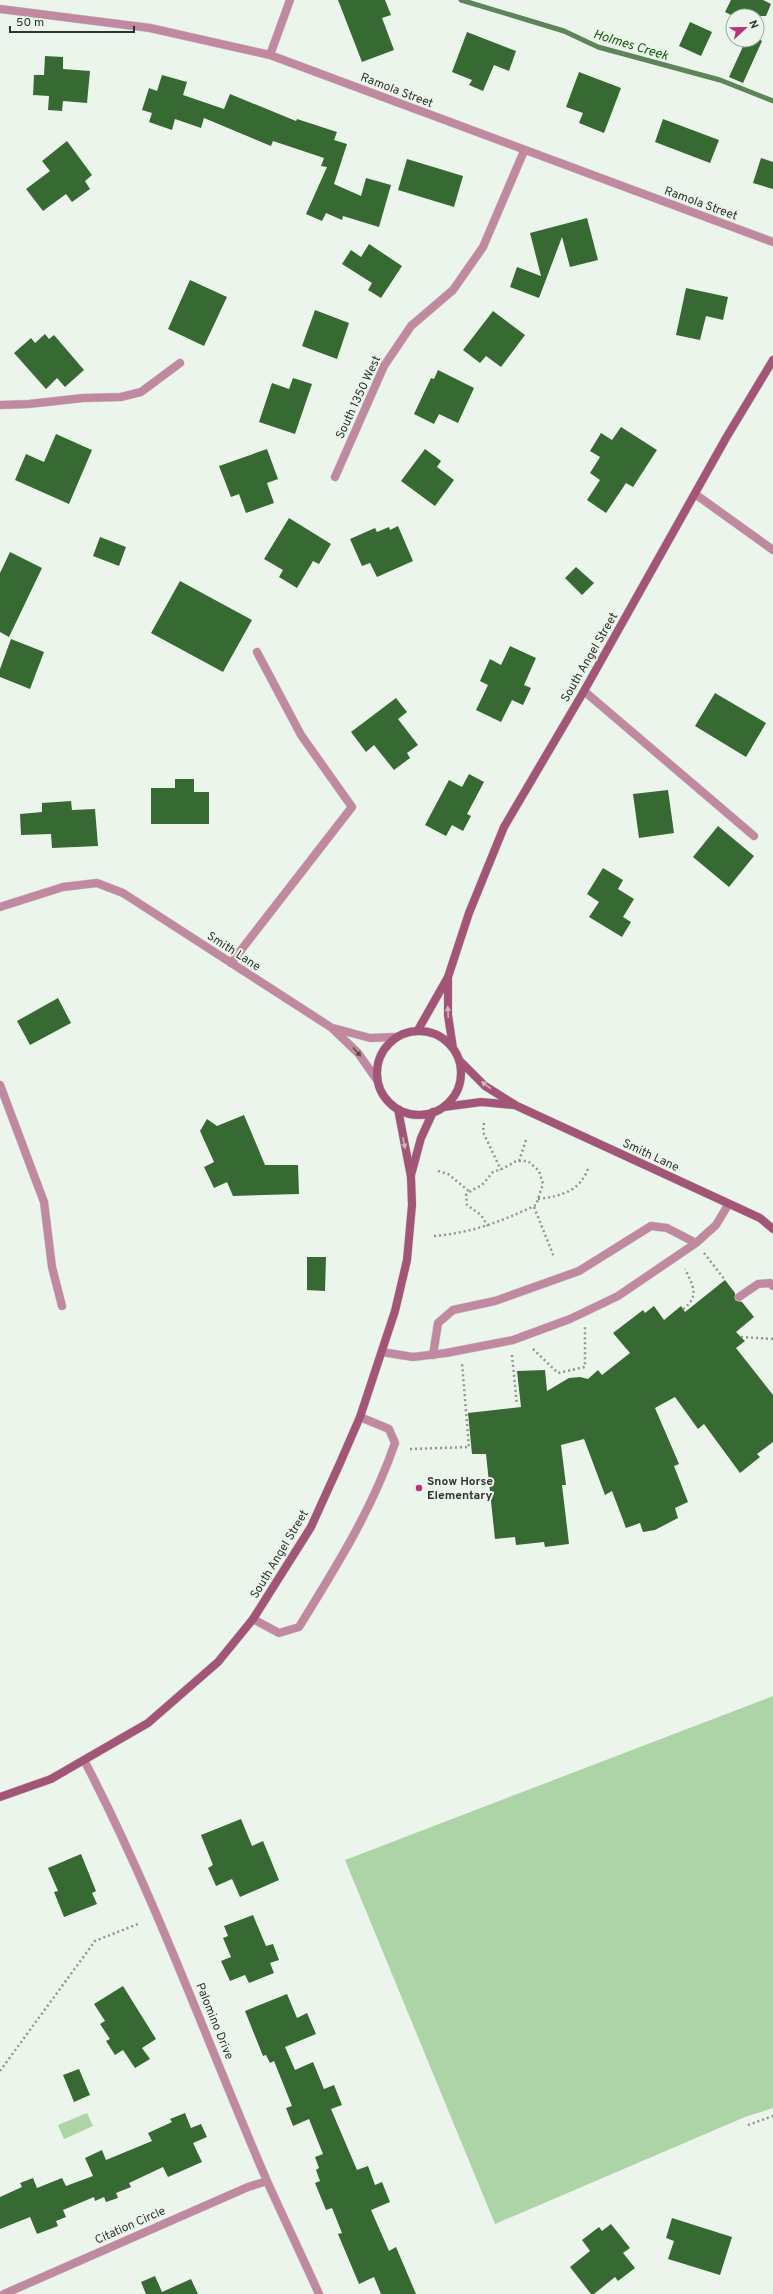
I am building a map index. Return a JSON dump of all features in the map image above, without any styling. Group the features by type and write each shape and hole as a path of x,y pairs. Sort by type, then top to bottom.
{"street":[{"path":"270,55 290,0"},
{"name":"Ramola Street","path":"0,9 150,28 270,55 524,151 773,242"},
{"name":"South 1350 West","path":"335,477 384,366 411,326 453,290 483,247 524,151"},
{"name":"South Angel Street","path":"418,1030 448,977 469,913 504,827 584,691 695,494 773,360"},
{"path":"0,404 29,404 83,398 121,398 141,392 180,363"},
{"path":"695,494 773,550"},
{"path":"231,963 352,807 301,735 256,652"},
{"path":"584,691 754,836"},
{"name":"Smith Lane","path":"0,907 63,887 97,883 123,894 332,1028 358,1053 377,1080"},
{"name":"South Angel Street","path":"448,977 448,1015 453,1048"},
{"name":"Smith Lane","path":"332,1028 370,1038 395,1037"},
{"path":"418,1030 431,1032 443,1038 453,1048 459,1060 461,1074 458,1088 444,1107 421,1115 409,1114 388,1102 381,1092 377,1080 377,1068 380,1056 386,1045 395,1037 406,1032 418,1030"},
{"name":"Smith Lane","path":"459,1060 485,1086 517,1106 760,1218 773,1229"},
{"path":"0,1085 44,1202 52,1268 62,1306"},
{"name":"Smith Lane","path":"444,1107 481,1102 517,1106"},
{"name":"South Angel Street","path":"0,1797 51,1778 148,1723 218,1662 254,1620 311,1527 360,1417 395,1311 407,1260 412,1205 411,1178 398,1109"},
{"name":"South Angel Street","path":"411,1178 421,1138 433,1112"},
{"path":"382,1352 413,1357 433,1355 513,1340 570,1319 618,1296 696,1243 716,1225 728,1204"},
{"path":"433,1355 438,1323 453,1310 495,1302 579,1271 651,1226 667,1228 696,1243"},
{"path":"739,1298 758,1284 770,1282 773,1286"},
{"path":"254,1620 279,1633 299,1627 352,1542 385,1472 395,1444 389,1429 360,1417"},
{"name":"Palomino Drive","path":"84,1760 111,1811 158,1914 267,2181 319,2294"},
{"name":"Citation Circle","path":"4,2294 248,2187 267,2181"}],"path":[{"path":"484,1123 483,1132 501,1170"},
{"path":"519,1161 526,1140"},
{"path":"434,1236 458,1234 488,1226 534,1207 543,1184 539,1171 528,1161 516,1160 501,1170 492,1172 482,1185 466,1195 467,1205 481,1216 488,1226"},
{"path":"538,1199 558,1197 573,1189 585,1178 589,1166"},
{"path":"438,1171 448,1174 470,1192"},
{"path":"534,1207 554,1257"},
{"path":"704,1253 725,1280"},
{"path":"683,1309 691,1303 694,1293 692,1284 684,1269"},
{"path":"533,1349 558,1373 585,1366 585,1326"},
{"path":"741,1337 773,1339"},
{"path":"512,1355 517,1405"},
{"path":"410,1449 468,1446 462,1363"},
{"path":"0,2071 95,1942 138,1924"},
{"path":"748,2125 773,2116"}],"green space":[{"path":"773,1696 773,2108 745,2117 495,2224 345,1860"},
{"path":"87,2113 93,2126 64,2139 58,2125"}],"building":[{"path":"338,0 385,0 391,15 382,18 394,50 362,62"},
{"path":"731,0 763,0 771,4 766,16 765,8 727,8"},
{"path":"690,22 712,32 701,56 679,46"},
{"path":"467,32 516,51 509,71 494,65 483,91 469,85 472,80 452,72"},
{"path":"742,48 759,48 743,83 729,77"},
{"path":"45,56 63,57 63,69 90,71 87,103 63,101 62,111 48,110 49,96 33,95 34,75 44,75"},
{"path":"579,72 621,88 604,133 579,123 583,113 566,107"},
{"path":"162,75 187,82 183,95 224,109 230,94 296,121 297,119 337,132 334,140 347,144 334,184 361,196 366,178 391,185 379,227 343,216 342,220 326,213 322,221 306,214 327,167 321,166 324,158 273,141 271,146 204,118 201,128 175,119 172,130 149,122 152,113 142,110 149,88 157,91"},
{"path":"663,119 719,140 710,163 655,142"},
{"path":"67,141 92,175 85,181 90,189 72,202 66,194 43,211 26,189 50,171 42,161"},
{"path":"761,158 773,162 773,189 753,183"},
{"path":"407,159 463,176 454,207 398,190"},
{"path":"587,218 598,260 570,267 562,237 539,298 510,287 517,267 541,276 530,233"},
{"path":"369,244 402,266 381,298 368,290 372,283 342,264 351,250 361,257"},
{"path":"190,280 227,297 204,346 168,329"},
{"path":"686,288 728,297 723,320 706,316 700,340 676,335"},
{"path":"315,310 349,323 337,359 302,346"},
{"path":"493,311 525,335 501,367 486,356 480,363 463,350"},
{"path":"45,334 49,339 54,335 84,370 65,387 57,378 46,389 14,353 31,338 35,343"},
{"path":"438,370 474,388 458,423 439,414 434,424 414,414 431,378 434,379"},
{"path":"293,378 312,384 295,434 259,422 272,383 289,389"},
{"path":"621,427 657,450 633,487 626,483 606,513 587,500 600,480 590,473 600,457 590,451 601,433 612,440"},
{"path":"56,434 92,450 69,504 15,480 26,454 44,462"},
{"path":"267,449 278,479 267,483 274,503 246,513 239,494 231,497 219,466"},
{"path":"425,449 441,461 437,467 454,480 435,506 401,481"},
{"path":"289,518 331,544 319,564 313,561 297,588 279,577 283,570 264,559"},
{"path":"398,526 413,561 377,577 370,563 362,566 350,539 375,528 377,532 389,527 390,530"},
{"path":"100,537 126,547 119,566 93,556"},
{"path":"10,552 42,568 9,637 0,632 0,573"},
{"path":"576,567 594,583 582,595 565,578"},
{"path":"180,581 252,620 223,672 151,633"},
{"path":"11,639 44,652 30,689 0,677 0,669"},
{"path":"510,646 536,658 524,685 531,688 523,705 512,700 501,722 476,710 488,685 480,681 490,659 501,665"},
{"path":"715,693 766,723 746,757 695,726"},
{"path":"396,698 407,712 398,719 418,745 407,753 410,758 394,770 374,745 366,752 351,732"},
{"path":"469,774 484,782 467,814 471,816 463,831 452,825 446,836 425,825 449,780 462,787"},
{"path":"175,779 194,779 194,792 209,792 209,824 151,824 151,788 175,788"},
{"path":"668,790 674,833 639,838 633,794"},
{"path":"71,801 72,810 95,809 98,846 52,848 51,834 21,835 20,814 42,812 42,803"},
{"path":"718,826 754,856 729,887 693,857"},
{"path":"603,868 623,880 618,889 634,899 623,917 631,922 622,937 589,917 599,902 587,894"},
{"path":"58,998 71,1023 30,1045 17,1021"},
{"path":"244,1115 265,1165 298,1165 299,1194 233,1196 227,1182 214,1188 204,1167 214,1162 200,1131 207,1119 217,1126"},
{"path":"307,1257 326,1257 325,1291 307,1290"},
{"name":"Snow Horse Elementary","path":"725,1280 735,1293 735,1300 742,1302 754,1317 736,1332 745,1341 736,1348 773,1395 773,1442 757,1454 760,1457 740,1473 704,1424 698,1429 675,1397 655,1408 679,1464 674,1466 688,1502 675,1508 678,1518 655,1530 643,1532 640,1523 626,1528 612,1491 605,1495 584,1439 561,1445 566,1485 562,1485 569,1544 545,1547 544,1542 516,1545 515,1537 495,1539 486,1454 472,1454 468,1413 521,1407 517,1371 545,1370 547,1391 569,1378 580,1377 588,1379 598,1370 602,1375 630,1353 613,1333 643,1310 645,1313 654,1306 664,1320 681,1306 685,1312"},
{"path":"241,1819 252,1846 263,1841 279,1880 240,1897 232,1879 216,1886 208,1868 213,1865 201,1835"},
{"path":"81,1854 96,1891 92,1893 97,1904 64,1917 54,1892 58,1891 48,1868"},
{"path":"253,1915 266,1946 273,1944 279,1960 270,1963 274,1973 249,1983 245,1975 230,1981 221,1961 231,1957 223,1938 228,1936 224,1926"},
{"path":"123,1986 156,2039 142,2048 150,2059 135,2068 123,2050 115,2055 106,2041 110,2039 100,2024 105,2021 94,2004"},
{"path":"287,1994 297,2018 307,2013 316,2034 285,2047 295,2070 313,2062 324,2089 334,2085 342,2105 331,2109 357,2170 368,2166 375,2185 382,2182 390,2202 371,2210 389,2251 396,2247 416,2294 381,2294 374,2277 359,2284 338,2234 342,2233 332,2208 326,2210 315,2183 320,2181 316,2170 319,2168 315,2157 323,2154 309,2119 293,2126 286,2108 292,2106 274,2061 270,2063 266,2055 263,2056 245,2011"},
{"path":"79,2069 90,2095 74,2102 63,2075"},
{"path":"185,2113 191,2128 201,2124 207,2137 193,2143 202,2162 168,2177 163,2167 129,2183 131,2187 116,2193 118,2198 106,2202 104,2197 95,2201 94,2197 63,2210 66,2217 56,2221 58,2226 37,2234 30,2217 0,2229 0,2197 22,2187 20,2183 33,2178 37,2188 62,2178 66,2186 93,2176 85,2158 102,2150 106,2160 152,2141 148,2133 172,2122 170,2119"},
{"path":"672,2218 732,2237 720,2275 668,2259 674,2241 666,2238"},
{"path":"611,2224 630,2248 623,2253 635,2268 618,2281 615,2277 594,2294 591,2294 570,2267 590,2251 582,2240 599,2227 602,2231"},
{"path":"155,2276 162,2292 191,2279 198,2294 146,2294 141,2282"}],"waterway":[{"name":"Holmes Creek","path":"461,0 564,31 598,47 720,80 773,101"}],"place":[{"name":"Snow Horse Elementary","path":"419,1488"}]}
